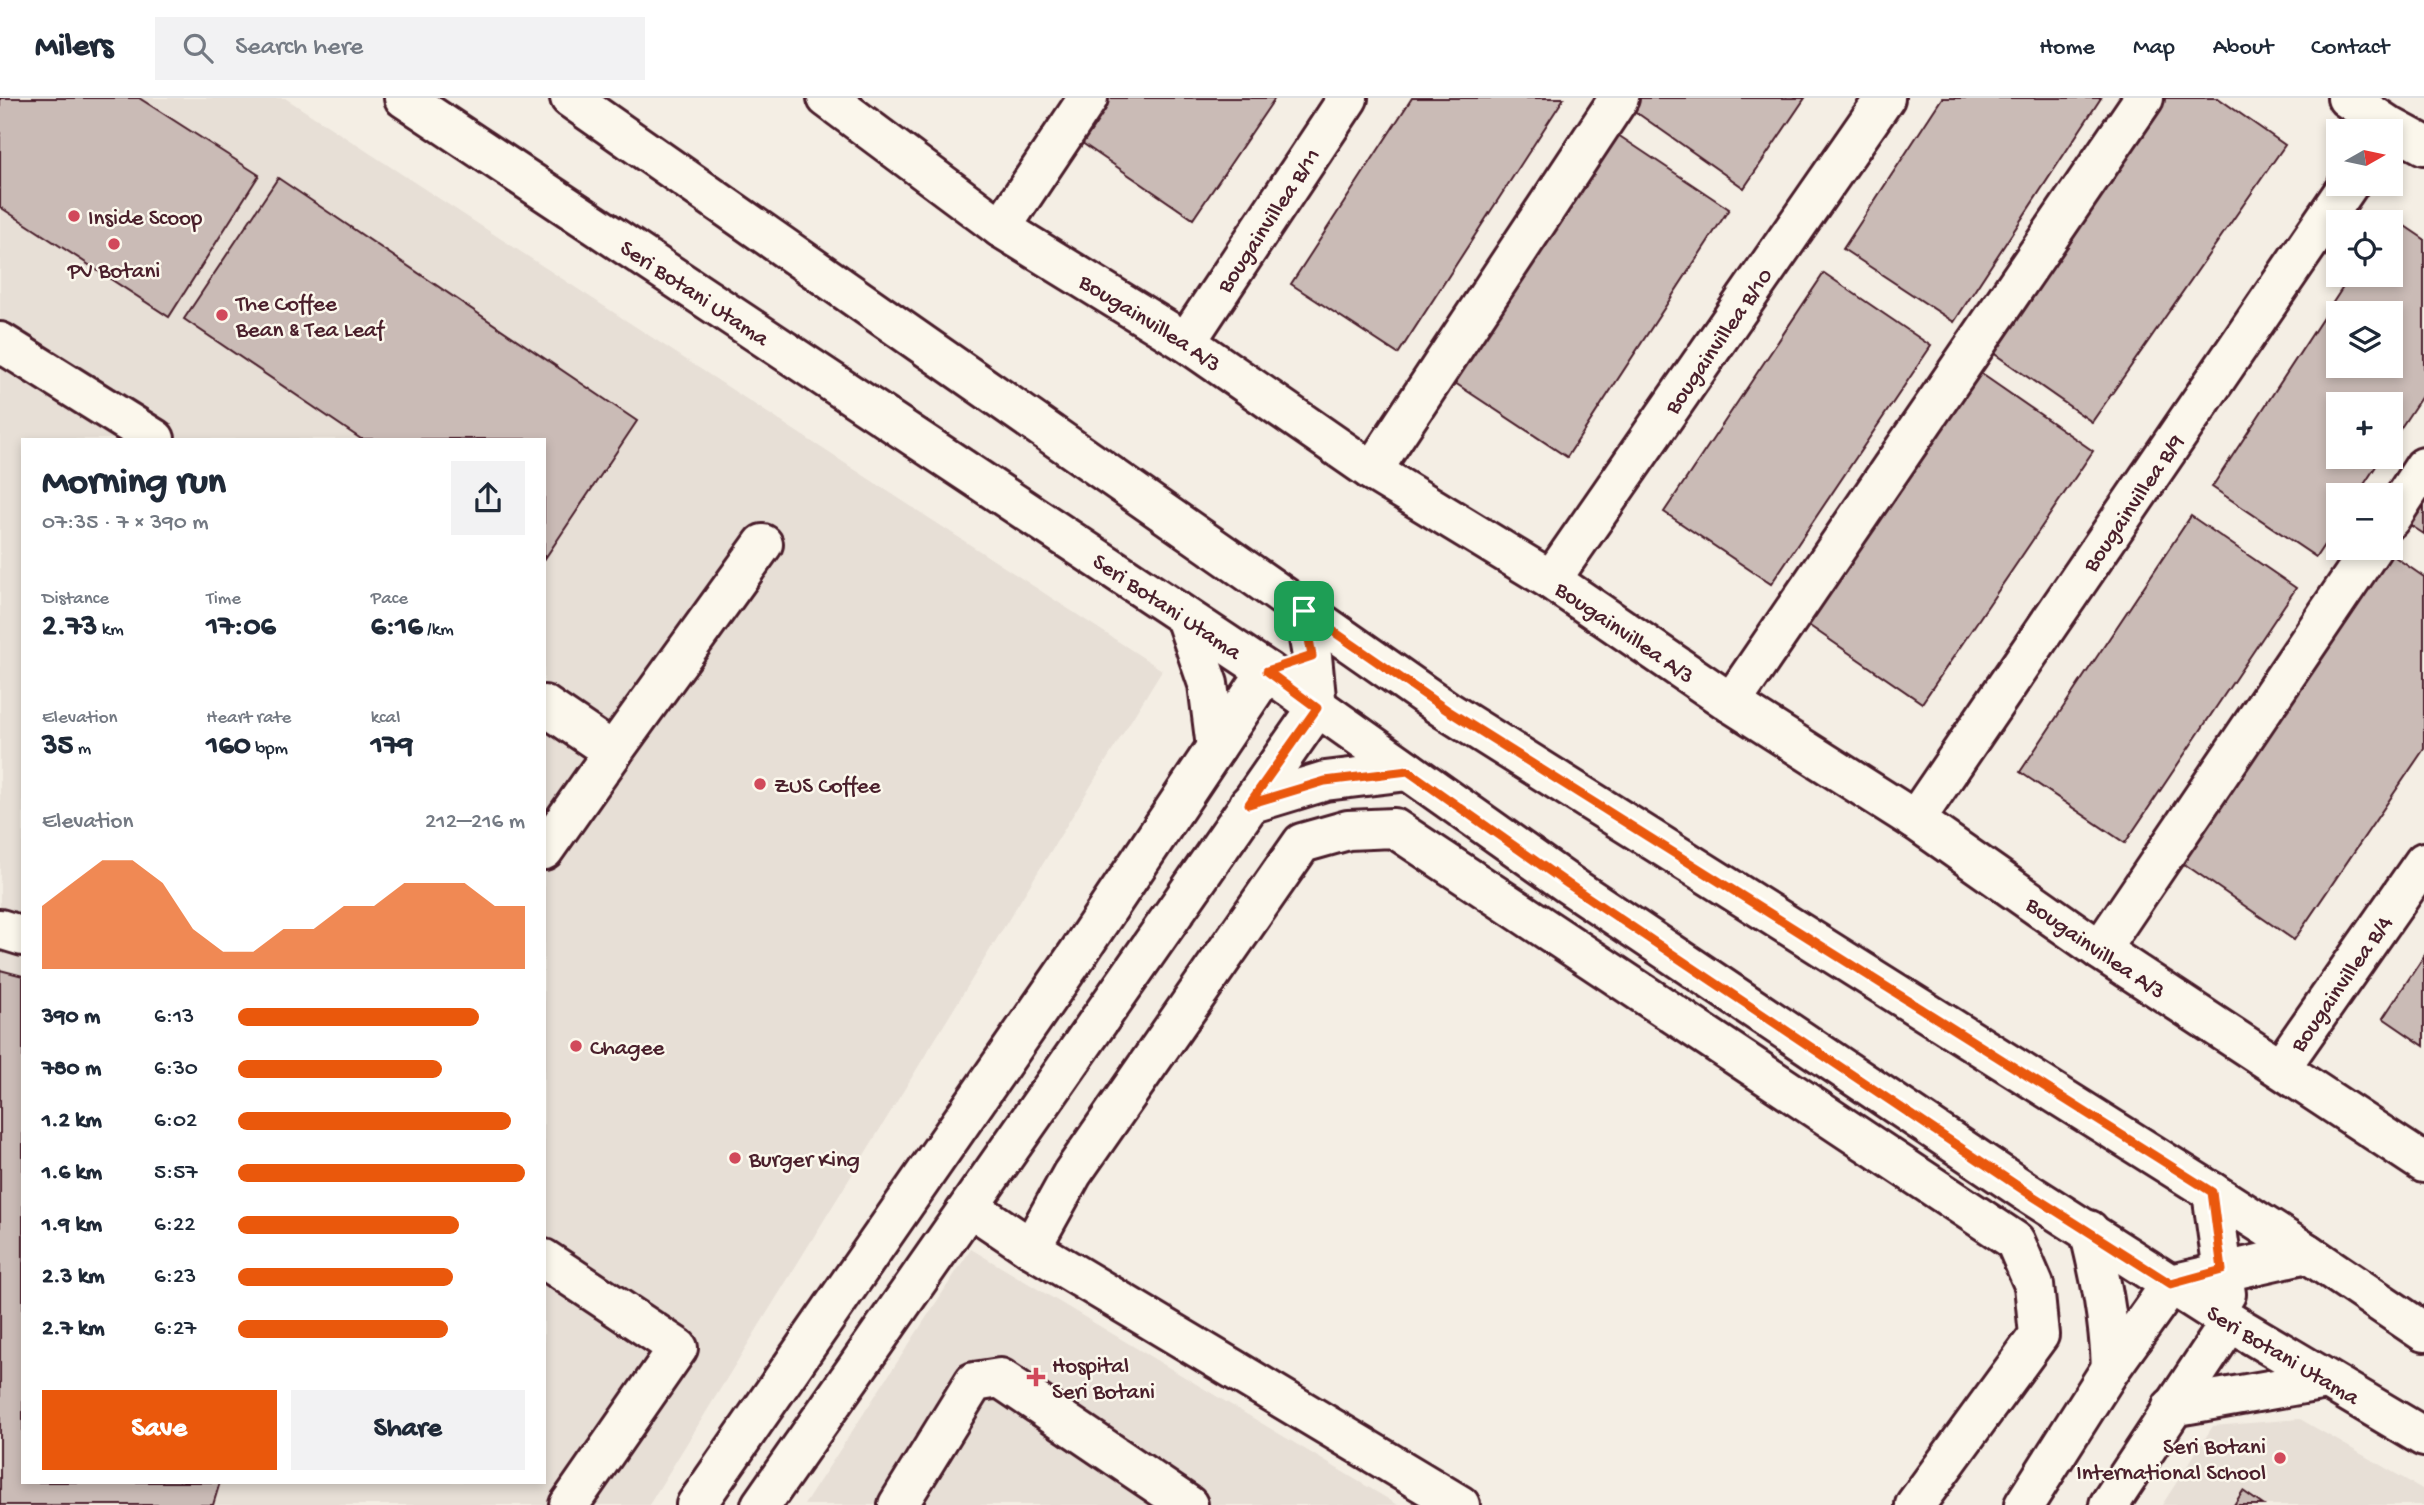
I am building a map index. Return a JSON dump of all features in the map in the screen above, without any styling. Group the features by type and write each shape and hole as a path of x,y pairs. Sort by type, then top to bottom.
{"street":[{"name":"Seri Botani Utama","path":"404,98 1267,671 1626,922 2028,1193 2230,1322 2424,1437"},
{"path":"570,98 1458,717 2212,1192 2424,1332"},
{"path":"1001,228 1088,98"},
{"name":"Bougainvillea B/11","path":"1186,342 1348,98"},
{"path":"1372,471 1619,98"},
{"name":"Bougainvillea B/10","path":"1551,580 1885,98"},
{"path":"1731,703 2144,98"},
{"path":"2347,98 2374,119"},
{"name":"Bougainvillea A/3","path":"833,100 1001,228 1186,342 1372,471 1551,580 1731,703 1915,820 2100,950 2424,1163"},
{"path":"2403,136 2424,145"},
{"name":"Bougainvillea B/9","path":"1915,820 2341,196"},
{"path":"0,342 153,438"},
{"path":"2403,499 2424,467"},
{"path":"547,839 762,544"},
{"path":"2100,950 2364,560"},
{"path":"761,1505 1317,708 1304,611"},
{"path":"1185,617 1208,684 1216,747"},
{"path":"696,1505 1079,952 1267,671 1353,645"},
{"path":"546,706 613,752"},
{"path":"1249,804 1325,781 1408,771"},
{"path":"1031,1248 1072,1174 1302,843 1348,830 1394,828 2015,1241 2034,1285 2039,1335 1915,1505"},
{"name":"Bougainvillea B/4","path":"2281,1068 2424,862"},
{"path":"0,929 21,935"},
{"path":"2109,1505 2230,1322 2212,1192"},
{"path":"970,1207 1031,1248 1460,1505"},
{"path":"2089,1230 2104,1289 2109,1321 2111,1368"},
{"path":"2024,1505 2111,1368 2171,1284 2222,1270 2307,1253"},
{"path":"546,1260 678,1348 569,1505"},
{"path":"898,1505 974,1382 1000,1378 1188,1505"},
{"path":"2172,1407 2326,1380"}],"shaded area":[{"path":"0,98 285,98 1162,670 649,1505 0,1505"},
{"name":"Hospital Seri Botani","path":"971,1249 1398,1505 804,1505"},
{"name":"Seri Botani International School","path":"2300,1419 2424,1490 2424,1505 2162,1505 2213,1426"}],"building":[{"path":"0,98 139,98 259,175 169,317 0,207"},
{"path":"1097,98 1275,98 1193,219 1072,136"},
{"path":"1412,98 1564,98 1398,354 1291,284"},
{"path":"1626,98 1805,98 1744,188 1623,103"},
{"path":"1942,98 2101,98 1954,322 1843,249"},
{"path":"2159,98 2218,98 2285,145 2092,422 1986,348"},
{"path":"1609,129 1729,209 1567,457 1446,377"},
{"path":"278,178 637,421 546,557 546,438 360,438 184,319"},
{"path":"2403,225 2424,239 2424,393 2403,424 2403,392 2326,392 2326,469 2374,469 2365,483 2326,483 2326,542 2316,557 2212,487 2326,313 2326,378 2403,378 2403,301 2334,301 2343,287 2403,287"},
{"path":"1824,273 1931,346 1771,584 1664,512"},
{"path":"1976,370 2093,451 1922,703 1804,622"},
{"path":"2424,491 2424,534 2404,521"},
{"path":"2191,516 2296,588 2125,843 2020,772"},
{"path":"2389,560 2399,560 2424,577 2424,749 2294,940 2183,863"},
{"path":"2424,956 2424,1046 2383,1018"},
{"path":"0,970 21,975 21,1484 219,1484 213,1505 0,1505"},
{"path":"2243,1491 2263,1505 2234,1505"}],"place":[{"name":"Inside Scoop","path":"74,216"},
{"name":"PV Botani","path":"114,244"},
{"name":"The Coffee Bean & Tea Leaf","path":"222,315"},
{"name":"ZUS Coffee","path":"760,784"},
{"name":"Chagee","path":"576,1046"},
{"name":"Burger King","path":"735,1158"},
{"name":"Hospital Seri Botani","path":"1036,1377"},
{"name":"Seri Botani International School","path":"2280,1458"}],"route":[{"path":"1304,611 1447,710 2212,1192 2222,1270 2171,1284 2028,1193 1568,884 1408,771 1325,781 1249,804 1317,708 1267,671 1312,656 1304,611"}]}
